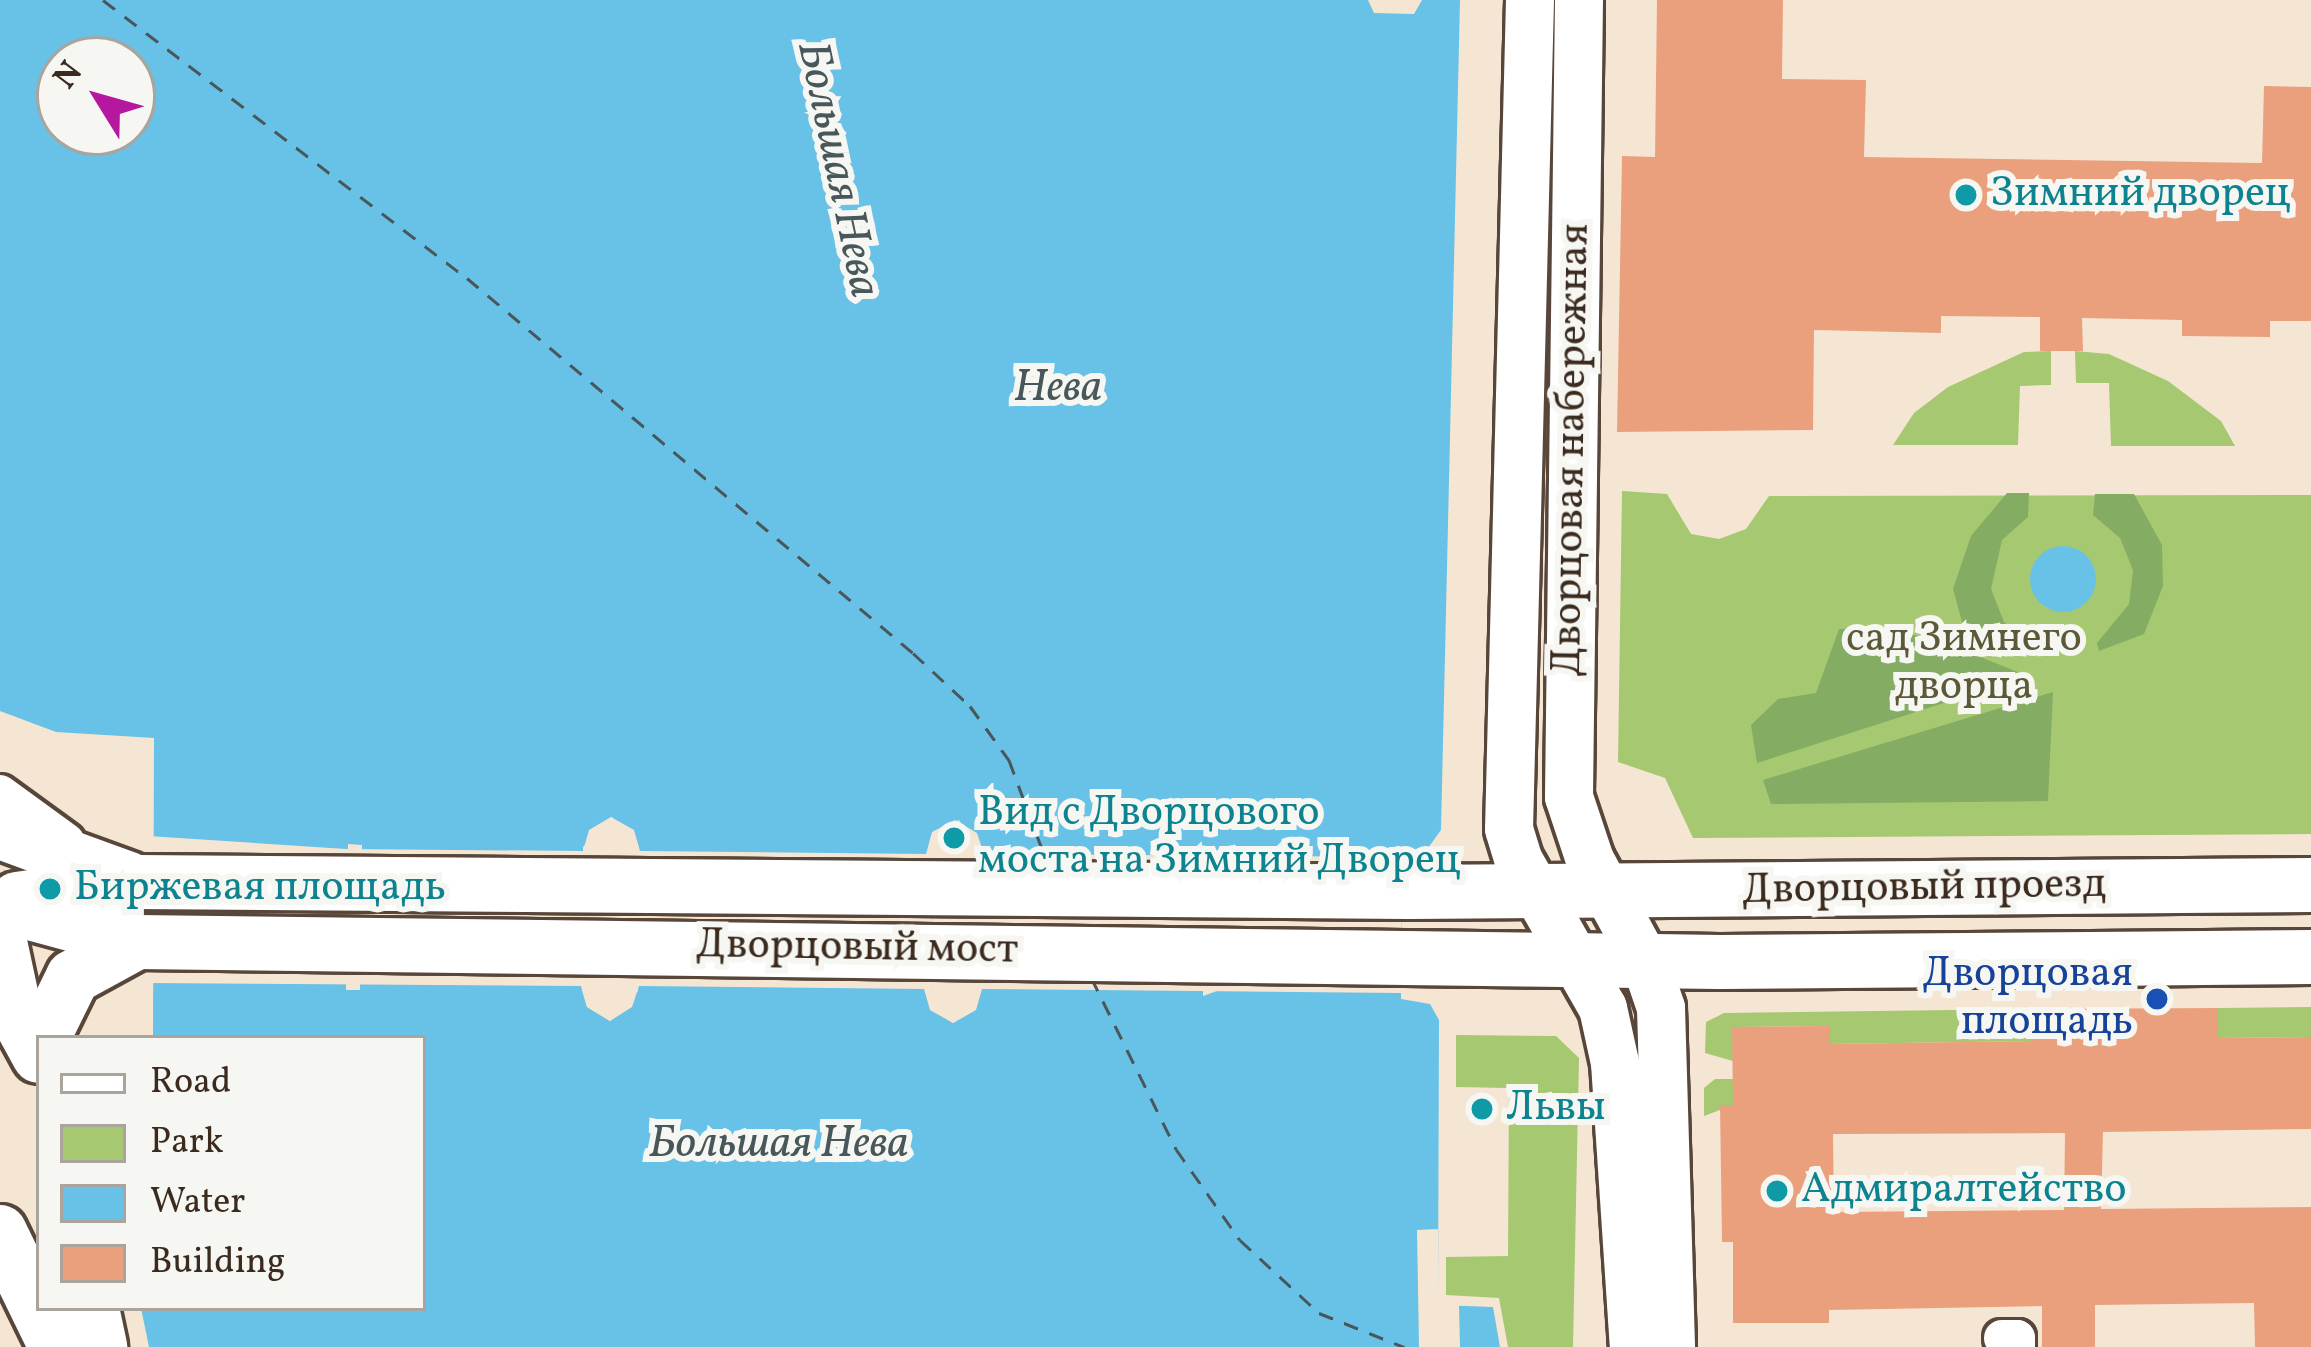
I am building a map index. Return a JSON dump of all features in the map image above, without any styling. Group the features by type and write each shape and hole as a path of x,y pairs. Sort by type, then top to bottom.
{"main road":[{"name":"Дворцовая набережная","path":"1530,0 1509,829 1537,892 1604,1008 1615,1063 1634,1347"},
{"name":"Дворцовая набережная","path":"1580,0 1569,797 1607,891 1646,961 1668,1063 1671,1347"},
{"path":"0,832 125,878"},
{"name":"Дворцовый мост","path":"125,878 1537,892"},
{"path":"0,903 125,878"},
{"name":"Дворцовый проезд","path":"1537,892 2311,885"},
{"path":"0,903 136,942"},
{"name":"Дворцовый мост","path":"136,942 1410,954 1577,961"},
{"path":"44,1035 73,977 136,942"},
{"path":"0,943 15,1012 36,1047"},
{"name":"Дворцовый проезд","path":"1577,961 2311,957"},
{"path":"0,1232 36,1306"},
{"path":"38,1311 56,1347"},
{"path":"93,1311 100,1347"}],"street":[{"path":"0,793 125,878"}],"green space":[{"path":"2051,351 2051,385 2020,386 2018,445 1893,445 1914,413 1948,387 2024,352"},
{"path":"2075,351 2109,354 2168,381 2221,421 2235,446 2111,446 2109,383 2076,383"},
{"name":"сад Зимнего дворца","path":"1622,491 1667,494 1691,534 1719,539 1746,529 1769,496 2311,495 2311,834 1693,838 1665,778 1618,762"},
{"path":"2007,493 2029,493 2028,517 2002,540 1991,589 2004,622 2033,648 2029,655 1964,629 1953,589 1971,536"},
{"path":"2095,494 2134,494 2162,545 2163,586 2144,634 2099,651 2097,643 2129,604 2133,570 2120,538 2093,515"},
{"path":"1874,628 1935,639 2028,676 1757,763 1751,725 1778,699 1816,693 1839,629"},
{"path":"2053,692 2048,801 1771,804 1763,780"},
{"path":"2311,1007 2311,1037 2218,1038 2218,1008"},
{"path":"2031,1009 2032,1041 1830,1044 1830,1026 1733,1027 1733,1061 1705,1053 1706,1022 1724,1013"},
{"path":"1456,1035 1556,1036 1579,1058 1573,1347 1508,1347 1499,1298 1446,1295 1446,1257 1508,1256 1509,1088 1456,1087"},
{"path":"1715,1079 1733,1079 1733,1105 1704,1116 1704,1088"}],"water":[{"name":"Нева","path":"0,0 1460,0 1441,830 1428,848 1402,850 1401,999 1430,1004 1439,1020 1438,1305 1493,1307 1500,1347 149,1347 142,1311 426,1311 426,1035 153,1035 154,738 56,732 0,711","holes":["612,817 639,847 638,991 610,1021 587,1007 582,990 583,847","959,820 977,849 975,1010 953,1023 931,1009 932,833","348,844 362,845 360,990 346,990","1219,852 1217,991 1203,996 1204,856"]},
{"path":"2063,546 2086,556 2096,579 2086,602 2063,612 2040,602 2030,579 2040,556"}],"pier":[{"path":"1368,0 1422,0 1414,14 1374,13"},
{"path":"611,817 634,830 640,851 926,854 932,832 955,820 977,833 984,854 1402,857 1401,993 982,989 976,1010 953,1023 930,1010 924,989 639,986 632,1007 610,1021 587,1007 581,986 147,983 148,836 346,849 583,851 589,830","holes":["611,823 633,852 632,986 612,1015 600,1010 588,985 589,852","955,826 977,855 975,988 953,1017 931,988 932,854"]},
{"path":"1438,1229 1438,1304 1459,1305 1460,1347 1419,1347 1417,1230"}],"building":[{"name":"Зимний дворец","path":"1657,0 1783,0 1782,79 1866,80 1864,157 2262,163 2264,86 2311,87 2311,321 2270,321 2270,337 2182,336 2182,320 2082,318 2083,351 2040,351 2040,317 1941,316 1941,333 1814,330 1813,430 1617,432 1622,156 1655,157"},
{"name":"Адмиралтейство","path":"2218,1008 2218,1038 2311,1037 2311,1129 2103,1132 2101,1209 2311,1207 2311,1347 2255,1347 2254,1303 2095,1305 2095,1347 2042,1347 2042,1306 1829,1310 1829,1323 1733,1323 1733,1242 1722,1242 1720,1105 1733,1105 1732,1027 1830,1026 1830,1044 2032,1041 2031,1009","holes":["2065,1133 2064,1210 1834,1212 1833,1134"]}],"ferry route":[{"path":"103,0 467,278 913,653 970,706 1009,760 1047,862"},
{"path":"1091,977 1176,1149 1240,1240 1319,1313 1404,1347"}],"place":[{"name":"Зимний дворец","path":"1966,195"},
{"name":"Вид с Дворцового моста на Зимний Дворец","path":"954,838"},
{"name":"Биржевая площадь","path":"50,889"},
{"name":"Дворцовая площадь","path":"2157,999"},
{"name":"Львы","path":"1482,1109"},
{"name":"Адмиралтейство","path":"1777,1191"}],"water label":[{"name":"Большая Нева","path":"837,170"},
{"name":"Большая Нева","path":"779,1145"}]}
